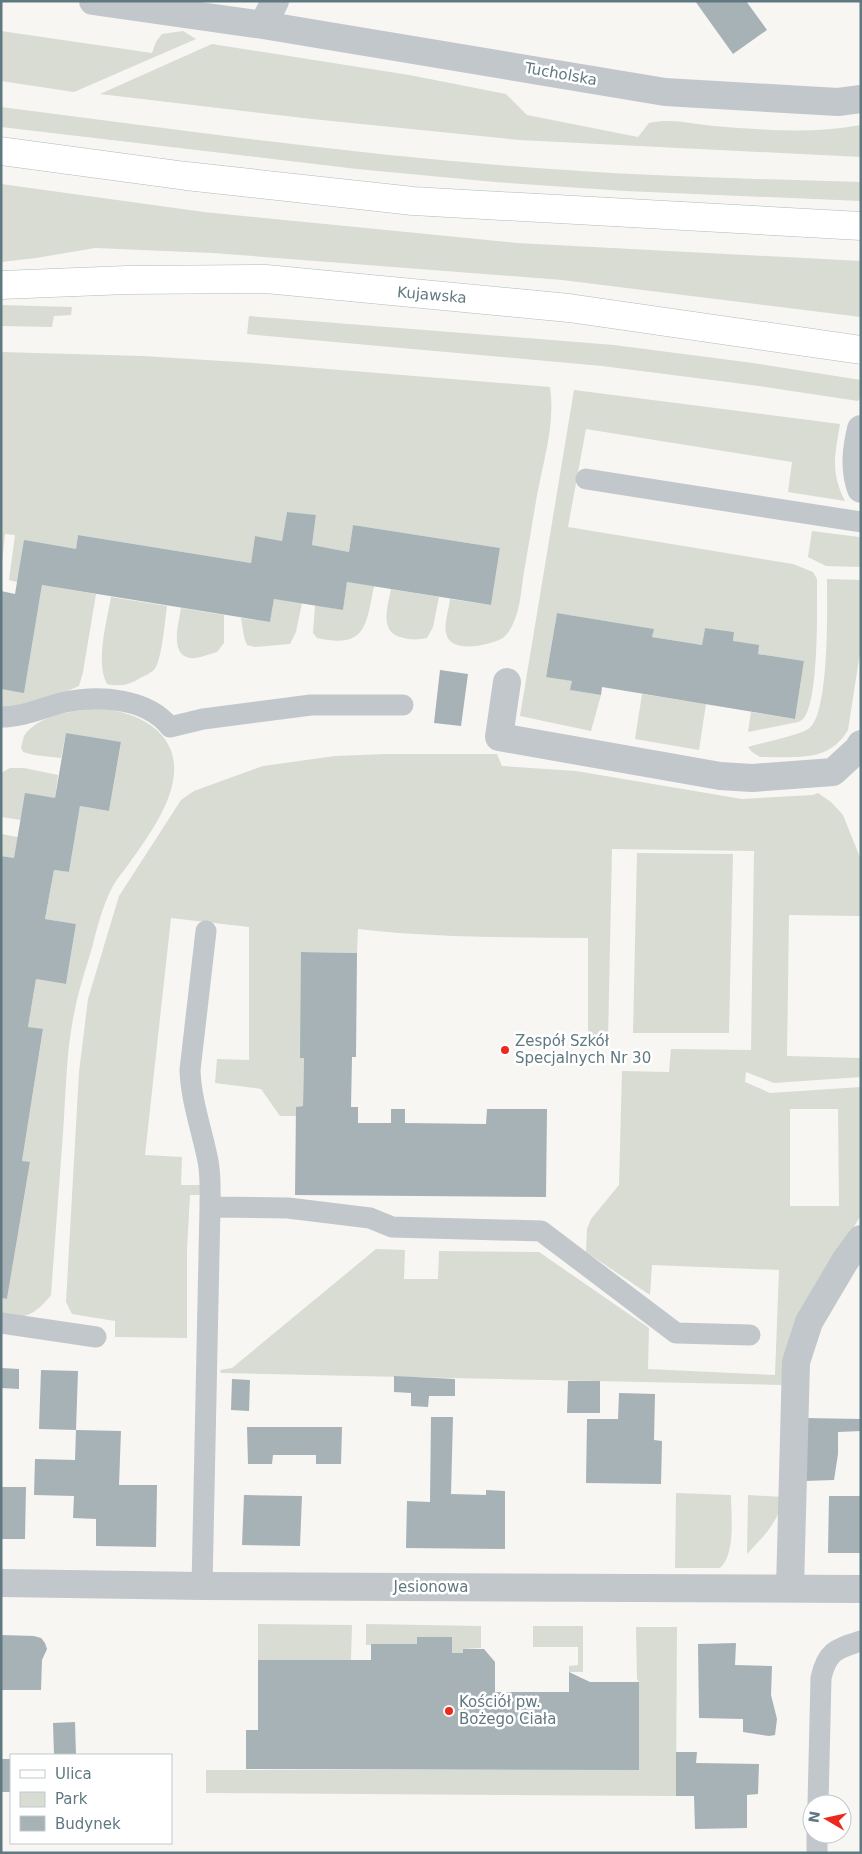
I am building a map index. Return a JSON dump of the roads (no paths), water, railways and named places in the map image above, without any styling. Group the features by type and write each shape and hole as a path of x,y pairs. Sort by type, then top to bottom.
{"main road":[{"path":"1,151 186,176 413,201 861,226"},
{"name":"Kujawska","path":"1,285 127,280 266,279 569,308 861,350"}],"street":[{"name":"Tucholska","path":"93,1 269,13 665,92 838,102 861,99"},
{"path":"861,429 856,475 861,489"},
{"path":"507,682 499,737 651,764 720,776 752,778 823,773 833,772 861,744"},
{"path":"790,1588 796,1362 808,1322 844,1261 861,1239"},
{"name":"Jesionowa","path":"1,1583 202,1586 861,1589"}],"lane":[{"path":"586,478 861,522"},
{"path":"1,717 24,715 65,702 88,699 112,700 144,707 163,718 170,727 203,719 311,705 402,705"},
{"path":"202,1586 210,1207 209,1169 190,1088 190,1070 206,931"},
{"path":"210,1207 297,1209 370,1218 392,1227 541,1231 676,1333 750,1335"},
{"path":"1,1323 96,1337"},
{"path":"818,1794 821,1678 824,1666 830,1654 840,1648 861,1641"}],"place":[{"name":"Zespół Szkół Specjalnych Nr 30","path":"505,1050"},
{"name":"Kościół pw. Bożego Ciała","path":"449,1711"}]}
